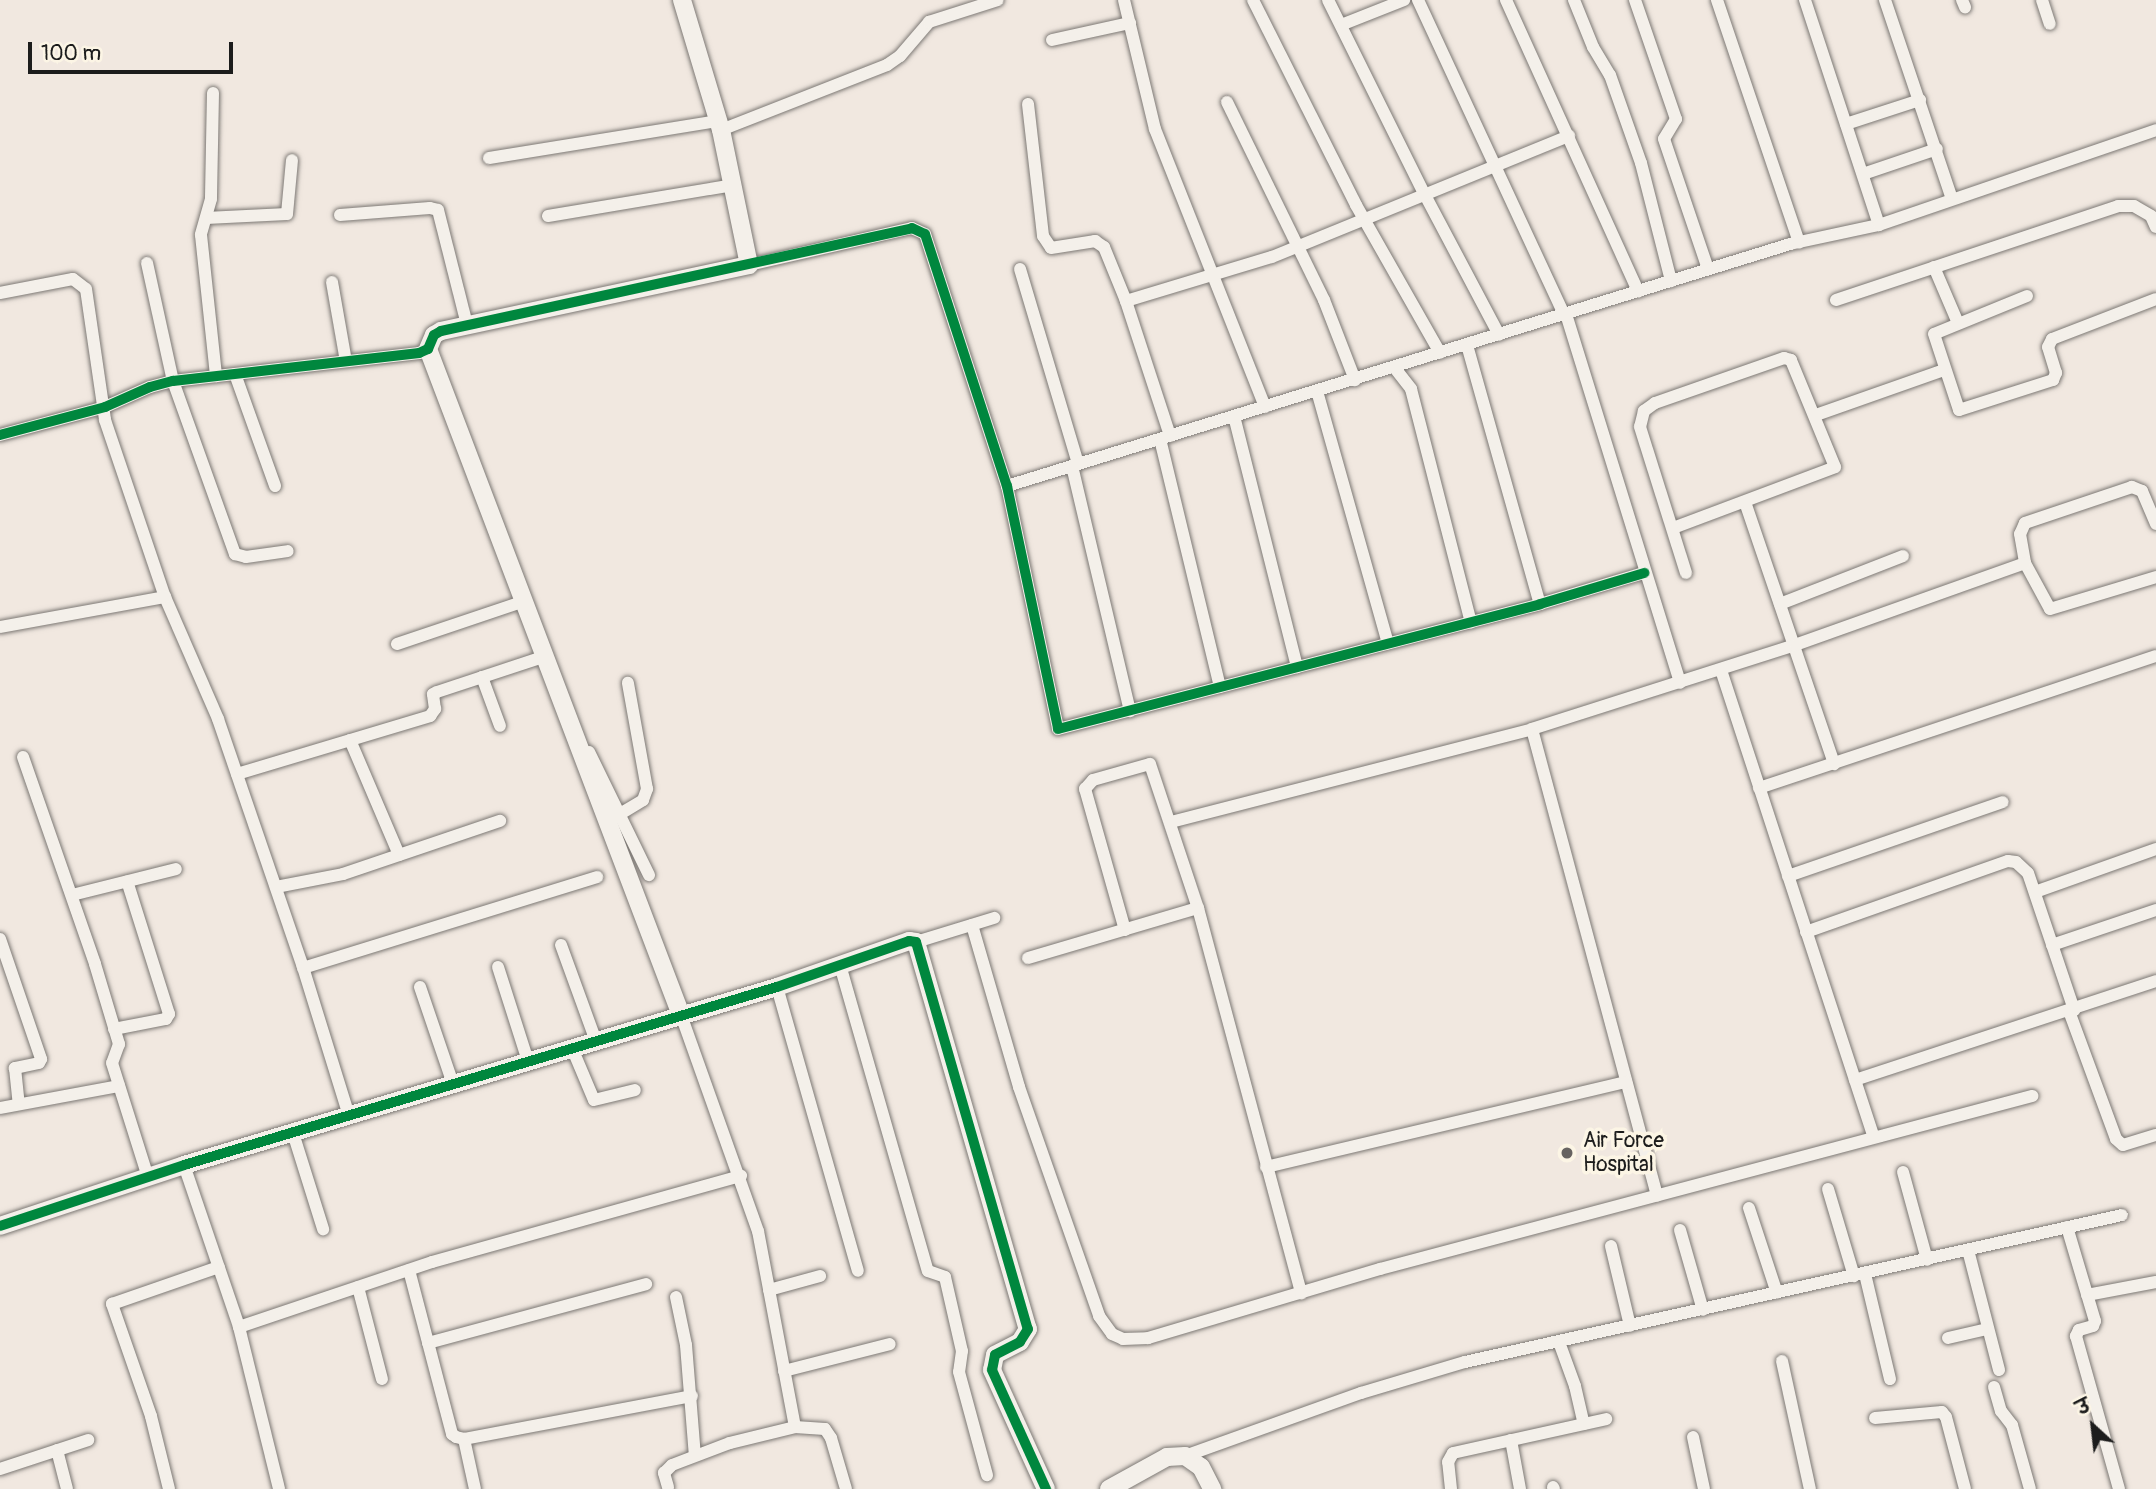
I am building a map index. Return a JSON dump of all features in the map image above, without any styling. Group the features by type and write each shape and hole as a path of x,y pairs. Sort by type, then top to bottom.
{"street":[{"path":"489,158 719,126 887,65 900,56 929,22 998,0"},
{"path":"1124,0 1155,130 1265,407"},
{"path":"1253,0 1365,221 1440,353"},
{"path":"1328,0 1425,195 1499,335"},
{"path":"1341,25 1404,0"},
{"path":"1418,0 1565,314 1680,683"},
{"path":"1506,0 1638,291"},
{"path":"1574,0 1593,47 1610,75 1642,163 1671,281"},
{"path":"1635,0 1676,119 1664,139 1708,270"},
{"path":"1717,0 1799,242"},
{"path":"1805,0 1879,225"},
{"path":"1885,0 1952,199"},
{"path":"2042,0 2050,24"},
{"path":"683,8 719,126 749,265"},
{"path":"1052,40 1130,23"},
{"path":"213,93 211,199 201,235 216,376"},
{"path":"1846,124 1920,100"},
{"path":"1227,102 1324,300 1355,380"},
{"path":"1028,104 1046,242 1051,248 1095,240 1100,243 1126,302 1165,438 1220,687"},
{"path":"1007,486 1799,242 1879,225 2156,130"},
{"path":"1126,302 1297,247 1569,136"},
{"path":"1863,174 1937,149"},
{"path":"205,218 286,214 292,160"},
{"path":"548,216 734,186"},
{"path":"1836,300 2118,206 2134,206 2151,216 2156,227"},
{"path":"340,215 430,208 438,210 467,326"},
{"path":"794,1427 758,1231 741,1176 428,349 435,335 441,331 912,228 920,229 925,234 1007,486 1058,729 1540,604 1644,573"},
{"path":"147,263 173,381 235,554 246,557 288,551"},
{"path":"1934,267 1958,323"},
{"path":"1020,269 1075,465 1130,710"},
{"path":"0,293 67,279 80,282 86,289 105,420 165,597 218,719 303,968 349,1116"},
{"path":"332,282 346,361"},
{"path":"2027,296 1934,334 1959,410 2040,384 2056,376 2048,347 2052,339 2156,299"},
{"path":"1467,345 1540,604"},
{"path":"0,435 105,407 150,387 173,381 428,349"},
{"path":"1672,528 1835,467 1816,415 1788,358 1648,406 1641,419 1640,427 1686,573"},
{"path":"1394,367 1411,389 1471,622"},
{"path":"1816,415 1944,370"},
{"path":"235,374 275,486"},
{"path":"1317,391 1388,643"},
{"path":"1234,416 1297,667"},
{"path":"2156,521 2142,491 2132,486 2025,523 2020,534 2025,563 2050,609 2156,576"},
{"path":"1745,502 1834,764"},
{"path":"1780,604 1903,556"},
{"path":"1171,822 1532,729 1721,670 2025,563"},
{"path":"0,627 165,597"},
{"path":"397,644 522,602"},
{"path":"1759,788 2156,656"},
{"path":"237,774 430,716 435,709 433,694 543,657"},
{"path":"1721,670 1874,1137"},
{"path":"482,677 500,726"},
{"path":"620,814 643,800 648,789 628,682"},
{"path":"1532,729 1657,1196"},
{"path":"581,736 649,874"},
{"path":"350,740 398,855"},
{"path":"23,757 72,895 119,1044 112,1063 148,1177"},
{"path":"1125,930 1085,789 1087,783 1150,764 1198,908 1301,1293"},
{"path":"1788,876 2003,803"},
{"path":"276,887 343,874 500,821"},
{"path":"2035,892 2156,849"},
{"path":"1806,932 2008,861 2022,865 2035,892 2071,1011 2116,1139 2128,1145 2156,1135"},
{"path":"72,895 176,869"},
{"path":"303,968 597,877"},
{"path":"114,1029 166,1019 169,1014 127,881"},
{"path":"1028,958 1198,908"},
{"path":"2052,945 2156,910"},
{"path":"0,1226 148,1177 777,986 909,941 916,942 994,918"},
{"path":"972,925 1019,1087 1105,1326 1123,1339 1134,1341 1380,1269 2032,1096"},
{"path":"0,939 41,1059 39,1063 15,1068 19,1104"},
{"path":"916,942 1028,1329 1020,1342 995,1355 992,1370 1046,1489"},
{"path":"561,944 596,1041"},
{"path":"841,965 928,1270 945,1277 962,1351 959,1372 987,1475"},
{"path":"498,967 528,1061"},
{"path":"1855,1080 2156,981"},
{"path":"777,986 858,1270"},
{"path":"419,987 453,1084"},
{"path":"572,1048 594,1100 635,1090"},
{"path":"1266,1167 1626,1082"},
{"path":"0,1108 119,1086"},
{"path":"293,1133 323,1229"},
{"path":"184,1166 239,1327 279,1489"},
{"path":"1903,1172 1927,1259"},
{"path":"239,1327 409,1270 741,1176"},
{"path":"1828,1189 1859,1275 1890,1380"},
{"path":"1749,1208 1777,1293"},
{"path":"1109,1489 1167,1457 1185,1456 1361,1393 1465,1362 2122,1215"},
{"path":"2067,1227 2095,1324 2079,1330 2076,1336 2119,1489"},
{"path":"1680,1230 1703,1310"},
{"path":"1611,1246 1630,1326"},
{"path":"1968,1250 1986,1329 1999,1370"},
{"path":"169,1489 151,1416 112,1304 219,1267"},
{"path":"409,1270 452,1434 464,1439 692,1396"},
{"path":"769,1290 820,1276"},
{"path":"2087,1295 2156,1282"},
{"path":"428,1343 646,1284"},
{"path":"358,1287 382,1379"},
{"path":"676,1297 692,1396 695,1455"},
{"path":"1948,1338 1986,1329"},
{"path":"1559,1342 1576,1386 1584,1424"},
{"path":"784,1371 890,1344"},
{"path":"1782,1361 1810,1489"},
{"path":"1994,1387 2002,1413 2012,1425 2030,1489"},
{"path":"1875,1418 1942,1412 1946,1417 1965,1489"},
{"path":"1451,1489 1449,1455 1606,1419"},
{"path":"668,1487 664,1479 666,1469 695,1455 794,1427 825,1429 831,1438 846,1489"},
{"path":"1693,1437 1704,1489"},
{"path":"464,1439 475,1489"},
{"path":"0,1469 88,1440"},
{"path":"1511,1440 1520,1489"},
{"path":"57,1450 66,1489"},
{"path":"1185,1456 1201,1467 1212,1489"}],"cycle path":[{"path":"0,435 105,407 150,387 173,381 419,353 428,349 434,335 441,331 912,228 925,234 1007,486 1058,729 1540,604 1644,573"},
{"path":"0,1226 184,1165 777,987 909,941 916,942 1028,1329 1020,1342 995,1355 992,1370 1046,1489"}],"place":[{"name":"Air Force Hospital","path":"1567,1153"}]}
